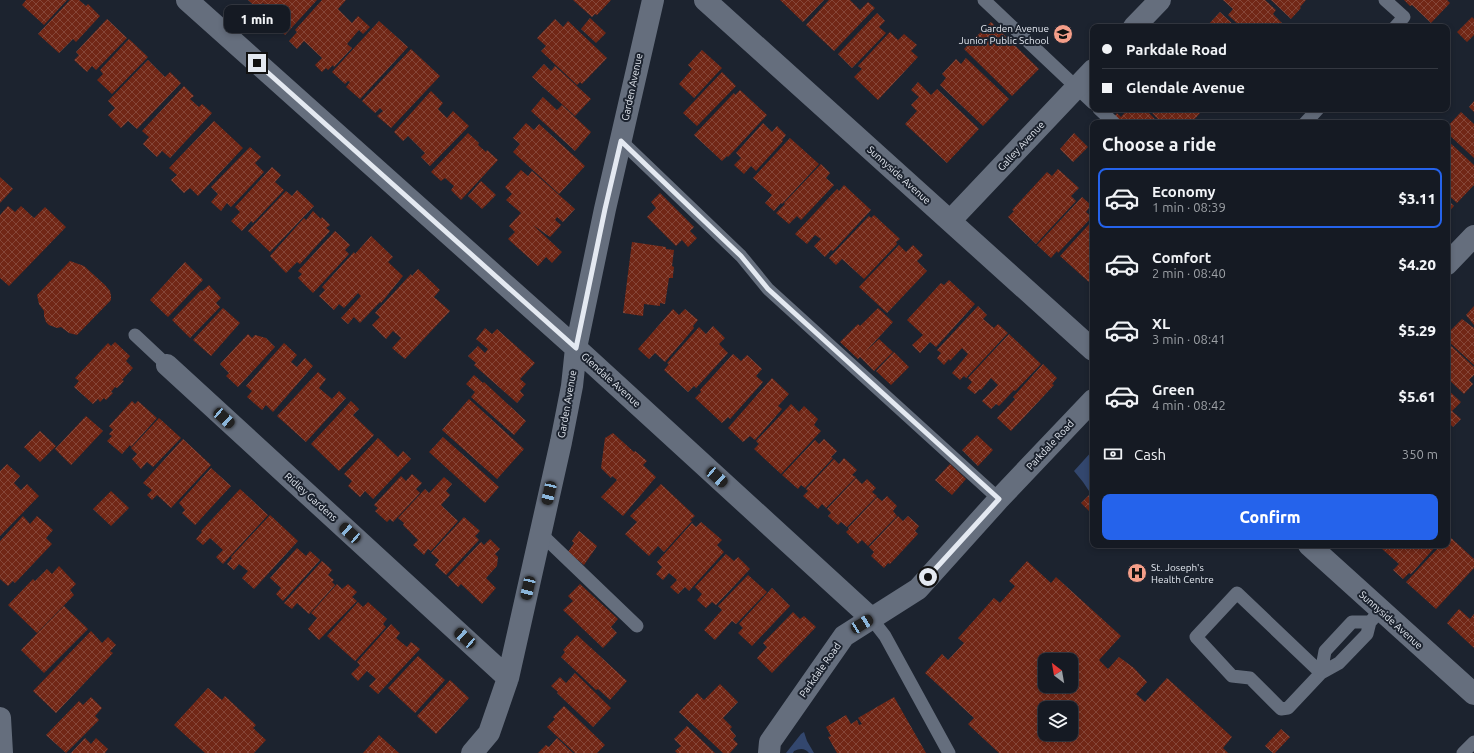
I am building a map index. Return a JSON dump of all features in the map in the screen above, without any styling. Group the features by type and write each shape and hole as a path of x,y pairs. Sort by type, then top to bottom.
{"street":[{"name":"Glendale Avenue","path":"187,0 576,348 872,618"},
{"name":"Garden Avenue","path":"472,753 489,733 508,678 572,386 576,348 605,209 637,62 653,0"},
{"name":"Sunnyside Avenue","path":"705,0 1090,347"},
{"path":"1137,24 1160,0"},
{"name":"Galley Avenue","path":"950,221 1090,73"},
{"path":"1450,261 1474,236"},
{"name":"Ridley Gardens","path":"167,365 508,678"},
{"name":"Parkdale Road","path":"769,753 770,742 844,636 918,588 999,499 1090,403"},
{"name":"Sunnyside Avenue","path":"1312,548 1375,616 1474,694"},
{"path":"0,718 2,753"}],"lane":[{"path":"984,0 1090,100"},
{"path":"1385,0 1404,17 1398,24"},
{"path":"1103,112 1111,120"},
{"path":"1308,120 1315,112"},
{"path":"621,141 741,256 768,289 999,499"},
{"path":"135,335 167,365"},
{"path":"540,533 637,626"},
{"path":"1321,673 1237,593 1196,637 1232,676 1250,678 1281,709 1288,708 1321,673 1339,664 1367,634 1375,616"},
{"path":"1321,673 1325,651 1352,622 1375,616"},
{"path":"872,618 885,636 949,753"},
{"path":"1463,753 1474,742"}],"shaded area":[{"path":"1090,453 1090,492 1083,482 1074,471"},
{"path":"804,732 814,753 809,753 804,749 800,749 794,751 793,753 786,753 801,734"}],"building":[{"path":"26,0 67,0 44,25 22,5"},
{"path":"70,0 79,0 86,6 88,4 100,16 76,42 73,39 59,53 38,34"},
{"path":"248,0 317,0 285,35 272,23 277,18 275,17 272,21 261,12 266,6 263,3 258,9"},
{"path":"322,0 346,0 338,9 352,23 358,16 370,27 363,34 359,30 347,44 352,48 334,67 333,65 328,70 326,68 322,72 315,65 322,58 304,41 297,49 289,41 297,32 295,30"},
{"path":"573,0 611,0 597,15 595,14 592,17"},
{"path":"780,0 824,0 803,22"},
{"path":"829,0 850,0 860,10 868,2 875,8 834,51 806,25"},
{"path":"1223,0 1265,0 1276,10 1273,14 1283,24 1238,24 1228,15 1233,9"},
{"path":"1271,0 1306,0 1291,19"},
{"path":"1404,0 1447,0 1450,3 1431,23 1412,5 1410,6"},
{"path":"1220,12 1233,24 1209,24"},
{"path":"877,13 885,21 879,27 886,33 852,68 838,54"},
{"path":"1472,17 1474,19 1474,35 1467,42 1457,32"},
{"path":"590,18 606,33 596,43 581,29"},
{"path":"107,19 127,38 96,70 92,66 87,72 74,60 79,55 76,52"},
{"path":"555,19 563,27 568,21 607,58 582,84 580,82 577,85 541,51 546,46 537,38"},
{"path":"379,21 408,47 360,99 346,87 350,82 348,81 345,84 332,72"},
{"path":"991,22 1039,69 1012,96 964,49"},
{"path":"890,32 898,40 904,34 917,45 911,51 918,57 878,100 854,77 862,69 858,66"},
{"path":"129,39 148,57 112,94 97,80 103,74 100,70"},
{"path":"411,49 440,76 391,128 377,116 383,111 380,108 375,113 362,101"},
{"path":"702,50 722,68 694,98 679,84 692,69 688,65"},
{"path":"966,58 1009,99 983,126 940,85 946,78 942,74 956,59 961,64"},
{"path":"148,60 165,77 170,72 181,83 137,129 128,121 121,128 108,115 115,108 108,101"},
{"path":"544,64 551,71 555,66 591,99 575,116 532,77"},
{"path":"722,72 736,86 697,126 683,113"},
{"path":"918,82 931,95 937,89 979,129 947,163 905,124 917,111 911,105 919,97 911,90"},
{"path":"184,86 194,96 190,99 199,107 202,104 212,113 170,158 162,151 157,157 143,144 149,137 142,131"},
{"path":"740,90 767,115 728,157 727,156 722,161 694,135 734,93 735,95"},
{"path":"431,91 443,103 438,109 447,118 453,111 469,126 430,166 421,157 425,153 408,136 403,141 394,132"},
{"path":"543,97 557,110 562,105 591,132 575,151 531,111"},
{"path":"1474,101 1474,112 1469,107"},
{"path":"1125,112 1148,112 1156,120 1117,120 1114,117 1117,113 1121,117"},
{"path":"1151,112 1201,112 1194,120 1159,120"},
{"path":"1461,112 1474,124 1474,158 1450,136 1450,124"},
{"path":"214,121 243,148 198,196 190,188 184,193 171,180 177,175 169,168"},
{"path":"526,123 534,130 539,124 585,166 559,194 513,152 520,144 513,138"},
{"path":"763,123 772,132 777,126 786,135 782,140 783,141 756,171 751,166 744,174 734,165 741,158 736,153"},
{"path":"468,133 479,143 478,145 486,152 487,150 498,160 461,200 451,190 454,186 445,178 441,181 431,172"},
{"path":"1074,133 1088,147 1073,162 1060,149"},
{"path":"790,138 819,164 774,211 765,203 772,195 753,178"},
{"path":"1450,143 1474,165 1474,185 1457,203 1450,197"},
{"path":"250,147 261,157 255,163 264,172 231,207 227,203 221,211 211,202 218,194 211,187"},
{"path":"821,164 830,173 826,178 834,185 801,220 797,216 789,224 776,213"},
{"path":"272,167 281,175 275,182 284,190 253,223 251,221 242,231 231,221 240,212 235,207"},
{"path":"1058,169 1079,188 1071,196 1076,201 1036,244 1008,217 1014,211 1012,210 1047,172 1052,176"},
{"path":"521,170 528,176 532,171 575,209 563,222 557,217 555,220 561,225 550,237 533,225 562,252 552,263 546,257 538,266 508,239 515,232 509,226 521,213 506,200 512,194 505,187"},
{"path":"0,177 13,189 0,203"},
{"path":"481,181 496,195 482,209 468,196"},
{"path":"844,185 871,210 833,251 831,250 825,257 814,246 821,239 815,235 807,244 795,234 837,189 839,191"},
{"path":"297,190 314,206 270,252 248,231 286,191 292,196"},
{"path":"660,193 694,227 690,231 697,238 688,247 682,240 676,246 647,217 656,208 651,202"},
{"path":"1082,197 1090,204 1086,212 1090,215 1090,219 1058,253 1057,251 1051,258 1037,245"},
{"path":"1450,202 1454,206 1450,211"},
{"path":"8,206 15,212 21,206 34,218 45,207 66,227 9,286 0,278 0,215"},
{"path":"313,211 330,225 326,228 330,231 300,264 297,262 286,273 270,256 304,218 306,220"},
{"path":"874,215 900,239 864,279 842,259 836,265 829,258 869,216 871,218"},
{"path":"1090,223 1090,283 1060,256"},
{"path":"335,231 350,245 345,250 349,254 313,293 298,278 302,274 298,271"},
{"path":"371,236 393,257 388,262 403,276 381,303 380,302 360,323 354,317 348,324 341,318 361,296 358,293 344,308 339,304 334,310 319,296 325,290 322,287"},
{"path":"632,242 666,247 666,249 674,250 672,266 674,267 673,278 669,278 665,304 660,303 660,306 644,304 643,316 623,313"},
{"path":"899,245 906,252 913,245 923,255 917,261 927,271 887,313 859,287"},
{"path":"70,261 84,266 105,285 110,291 111,296 111,300 77,335 69,333 61,327 57,328 49,325 46,322 44,311 39,304 37,295"},
{"path":"185,262 203,280 168,317 150,300"},
{"path":"418,269 440,290 434,297 450,311 405,359 392,348 401,338 393,331 386,339 372,325 380,317 375,313 411,274 412,276"},
{"path":"949,280 975,304 936,347 930,342 920,353 912,345 923,335 907,320 941,283 944,285"},
{"path":"209,285 221,298 216,303 220,307 190,338 172,320 201,290 202,291"},
{"path":"978,306 987,315 983,319 994,328 998,324 1008,333 966,378 964,376 960,380 952,373 968,354 962,348 950,361 949,359 944,365 937,358 941,353 937,350"},
{"path":"1474,306 1474,325 1466,315"},
{"path":"223,308 240,323 211,356 193,340"},
{"path":"878,308 893,322 866,351 879,339 893,352 874,371 860,357 858,359 840,342 858,324 860,326"},
{"path":"673,309 679,315 685,309 698,320 693,326 694,328 665,362 655,353 649,359 638,349"},
{"path":"1462,319 1474,328 1474,365 1450,343 1450,331"},
{"path":"713,326 725,338 719,344 728,353 696,388 694,386 688,392 664,370 669,364 667,363 699,327 706,334"},
{"path":"485,328 492,334 497,329 535,363 520,379 526,384 520,391 524,395 517,403 474,365 476,363 468,356 478,346 485,353 488,349 476,339"},
{"path":"248,334 252,338 255,335 266,338 275,347 238,387 226,376 229,373 220,364"},
{"path":"1009,334 1041,364 999,406 996,404 991,409 982,401 998,385 991,378 981,390 980,389 975,394 967,388 972,382 968,378"},
{"path":"115,342 130,356 126,361 133,368 122,380 124,381 117,388 115,387 111,392 113,393 106,400 104,398 100,402 98,399 93,404 74,387 79,381 75,378 108,343 111,346"},
{"path":"284,343 297,355 291,362 297,367 305,358 313,366 273,412 266,405 262,410 247,397 252,391 246,386"},
{"path":"1450,345 1474,367 1474,375 1469,380 1473,384 1464,394 1450,381"},
{"path":"894,352 909,367 891,385 876,371"},
{"path":"733,354 741,361 747,355 762,369 756,376 763,382 730,419 728,417 722,423 695,398 701,392 700,390"},
{"path":"1043,364 1057,378 1052,384 1054,385 1011,431 997,418 1015,399 1013,397"},
{"path":"318,372 326,379 319,388 332,399 339,391 346,398 306,442 277,416"},
{"path":"474,375 483,383 484,382 526,421 514,435 471,397 475,392 466,384"},
{"path":"772,378 789,394 778,406 782,409 755,440 750,436 743,442 728,428"},
{"path":"1450,392 1461,402 1452,411 1461,419 1453,427 1450,424"},
{"path":"469,399 524,449 497,479 442,430"},
{"path":"132,401 135,404 138,401 157,418 131,447 130,445 122,454 107,441 112,436 109,434 113,430 109,426"},
{"path":"351,401 359,409 353,415 374,435 339,471 311,444"},
{"path":"791,404 799,412 804,406 818,419 814,425 821,431 781,474 754,449 759,444 756,441"},
{"path":"86,416 103,431 71,465 55,449"},
{"path":"159,418 181,438 153,467 147,462 141,469 132,459 137,454 131,448"},
{"path":"40,431 56,446 40,462 24,447"},
{"path":"613,433 634,452 635,451 647,461 643,465 656,477 623,516 601,497 617,480 612,476 611,478 601,468 605,438"},
{"path":"977,435 993,450 978,466 962,450"},
{"path":"443,437 499,487 485,503 429,452"},
{"path":"378,438 398,457 403,451 411,459 373,499 365,491 360,497 348,486 352,481 344,474"},
{"path":"183,439 211,465 171,508 157,495 152,500 147,495 152,490 143,483"},
{"path":"824,439 837,451 831,457 833,458 805,488 801,485 798,489 782,475 815,440 819,444"},
{"path":"844,458 857,470 852,475 856,477 826,508 822,504 818,509 803,496 808,491 806,489 834,459 839,464"},
{"path":"7,464 20,476 14,483 21,490 27,484 39,496 0,536 0,471"},
{"path":"950,464 966,479 952,495 935,480"},
{"path":"211,468 231,486 195,525 182,513 185,510 179,503"},
{"path":"412,474 422,483 416,489 420,493 393,522 390,519 387,522 375,511 378,508 374,505 401,476 406,481"},
{"path":"444,477 452,484 446,491 450,495 441,505 458,521 431,551 428,549 424,555 413,545 418,540 398,518 425,489 429,493"},
{"path":"856,478 862,484 867,479 876,488 872,492 877,496 847,527 841,522 838,525 828,516 831,513 827,509"},
{"path":"661,484 695,516 664,552 658,546 649,556 625,534 637,522 630,516"},
{"path":"240,489 268,515 223,564 216,557 223,550 210,538 203,545 196,539 202,532 201,531"},
{"path":"111,491 129,508 111,526 93,509"},
{"path":"1090,494 1090,512 1081,503"},
{"path":"887,496 897,506 893,511 897,516 868,546 862,540 858,544 846,532 849,529 848,528 877,497 882,501"},
{"path":"270,515 298,541 254,589 242,578 248,571 239,564 234,570 227,564 232,558 231,557"},
{"path":"23,516 30,524 37,516 53,530 46,538 52,544 15,583 13,581 8,586 0,579 0,541"},
{"path":"898,516 903,521 908,516 919,526 915,531 918,534 890,564 888,563 884,568 871,556 874,552 869,547"},
{"path":"464,517 480,531 475,536 479,540 446,575 435,565 439,560 431,553"},
{"path":"701,522 722,540 717,545 724,552 689,591 685,587 678,594 670,587 677,580 669,573 663,580 656,574 662,567 657,562 692,523 696,527"},
{"path":"579,531 597,546 584,565 568,552 574,543 572,541"},
{"path":"1450,537 1474,559 1474,568 1436,609 1406,582 1438,548 1450,548"},
{"path":"490,539 500,549 495,554 498,557 497,566 486,578 496,588 482,604 461,584 458,587 448,577 481,542 484,545"},
{"path":"297,548 306,556 310,551 320,560 283,601 276,594 281,588 270,578"},
{"path":"1381,548 1434,548 1411,574 1409,573 1403,579 1393,570 1399,564"},
{"path":"726,554 734,561 738,557 750,569 716,605 712,602 706,608 697,600 702,594 695,587"},
{"path":"322,561 332,570 328,575 334,580 332,582 335,585 309,614 297,603 292,609 284,603"},
{"path":"1027,561 1051,583 1056,577 1121,636 1099,660 1108,669 1119,657 1134,668 1147,682 1136,694 1145,702 1167,678 1232,737 1223,748 1228,753 999,753 968,724 974,718 925,673 942,654 948,660 964,643 958,638 994,598 1000,603 1015,586 1009,581"},
{"path":"59,566 76,584 70,590 74,595 37,633 8,605 33,579 35,581 47,569 52,574"},
{"path":"748,575 767,592 736,624 732,621 715,640 704,630 722,610 718,606"},
{"path":"337,584 342,589 348,584 357,592 352,597 357,601 319,640 308,629 317,618 311,613"},
{"path":"580,584 618,619 611,627 617,633 603,648 563,610 573,601 568,596"},
{"path":"772,588 790,606 752,646 738,633 743,628 739,624"},
{"path":"358,602 363,607 368,602 387,619 383,624 386,627 355,661 327,636"},
{"path":"64,606 88,629 44,673 21,650"},
{"path":"1459,609 1470,619 1474,614 1474,648 1447,623"},
{"path":"793,612 800,619 804,616 816,627 772,673 757,658 767,647 763,643"},
{"path":"391,624 400,633 396,638 407,647 411,642 420,649 378,694 369,686 376,679 367,671 358,681 351,674 360,665 357,662"},
{"path":"91,631 102,643 108,637 116,645 110,651 113,653 56,713 33,691"},
{"path":"577,635 627,681 610,700 598,689 596,690 561,657 565,652 563,650"},
{"path":"418,656 445,680 415,713 388,688"},
{"path":"575,673 611,708 593,727 551,686 560,677 566,683"},
{"path":"450,680 469,698 436,734 417,716"},
{"path":"720,684 738,702 723,718 732,727 730,729 736,736 733,739 738,744 730,753 723,753 679,712 697,693 704,700"},
{"path":"208,688 222,700 225,696 256,725 253,728 266,740 254,753 205,753 174,725"},
{"path":"91,697 102,708 95,716 99,720 66,753 46,735 79,701 83,705"},
{"path":"894,697 926,753 837,753 828,737 831,736 826,727 846,715 851,724 857,720 859,725 862,724 858,718"},
{"path":"564,706 605,745 597,753 575,753 547,727 555,719 553,717"},
{"path":"687,726 715,753 677,753 675,751 681,746 674,739"},
{"path":"1281,729 1290,737 1275,753 1273,753 1265,746"},
{"path":"379,735 399,753 363,753"},
{"path":"85,738 91,744 96,738 108,749 105,753 71,753"},
{"path":"557,738 573,753 538,753 546,745 549,747"}],"place":[{"name":"Garden Avenue Junior Public School","path":"1063,34"},
{"name":"St. Joseph's Health Centre","path":"1137,573"}],"route":[{"path":"257,63 576,348 621,141 741,256 768,289 999,499 928,577"}]}
